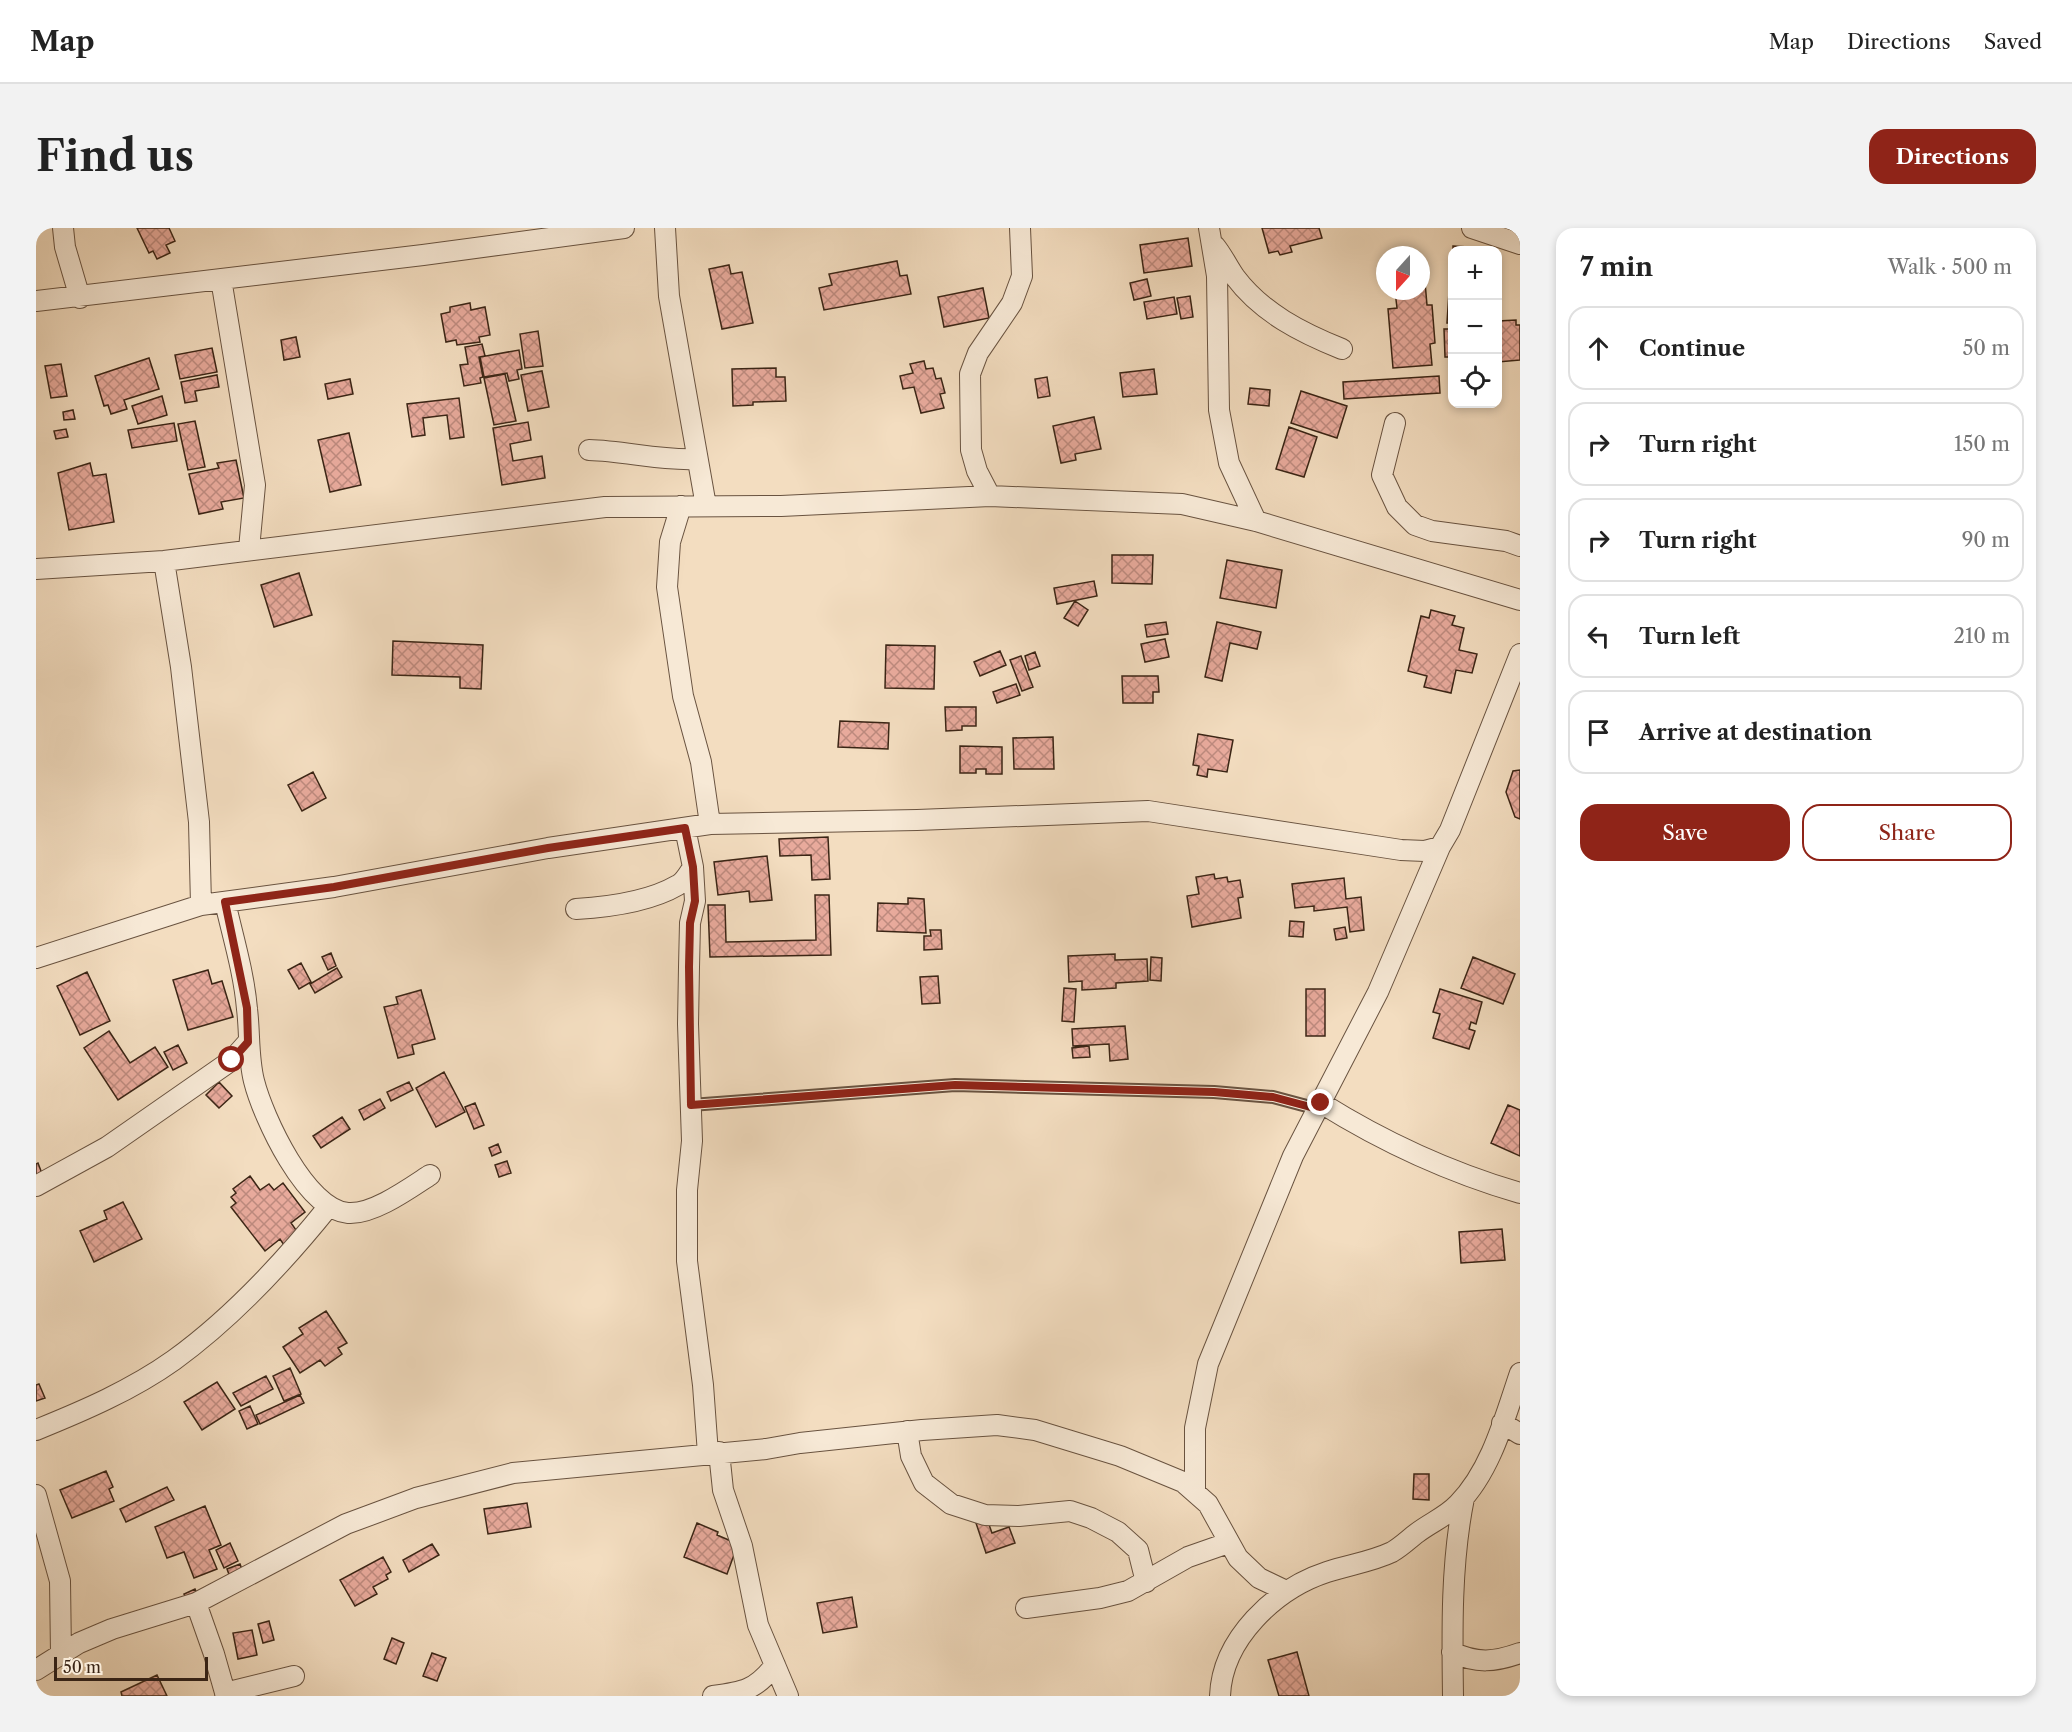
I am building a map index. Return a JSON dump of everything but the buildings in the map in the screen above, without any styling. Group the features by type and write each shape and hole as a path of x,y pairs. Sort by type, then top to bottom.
{"street":[{"path":"63,228 66,255 80,297"},
{"path":"36,301 441,253 624,228"},
{"path":"665,228 669,296 706,506"},
{"path":"990,496 977,471 971,450 970,374 978,353 1012,303 1022,276 1020,228"},
{"path":"1472,228 1520,244"},
{"path":"1209,234 1217,276 1219,410 1228,463 1256,521"},
{"path":"1209,234 1235,277 1258,301 1296,328 1342,348"},
{"path":"221,279 255,486 249,549"},
{"path":"1395,423 1382,475 1397,507 1415,525 1432,531 1520,546"},
{"path":"589,450 659,459 697,459"},
{"path":"36,569 164,561 605,507 781,506 990,496 1182,504 1256,521 1520,600"},
{"path":"681,506 669,551 667,587 683,696 701,762 710,824"},
{"path":"164,561 181,667 199,822 201,905"},
{"path":"1195,1490 1195,1428 1208,1364 1293,1156 1378,992 1440,847 1450,830 1520,654"},
{"path":"36,958 201,905 334,887 536,850 710,824 917,820 1148,811 1401,850 1425,851 1440,847"},
{"path":"685,828 693,867 695,901 690,923 688,1024 691,1105 687,1260 713,1453 742,1546 758,1625 788,1696"},
{"path":"576,909 623,904 657,894 680,885 693,867"},
{"path":"225,902 247,1008 248,1042 254,1079 263,1112 305,1182 329,1206 348,1213 367,1210 399,1195 430,1175"},
{"path":"36,1186 107,1147 232,1060 248,1042"},
{"path":"1319,1106 1439,1166 1520,1193"},
{"path":"36,1430 96,1405 173,1360 235,1308 296,1245 329,1206"},
{"path":"1220,1696 1220,1683 1230,1657 1247,1627 1286,1591 1325,1572 1393,1551 1457,1506 1487,1462 1520,1373"},
{"path":"1502,1423 1520,1434"},
{"path":"36,1670 61,1654 112,1629 195,1603 346,1524 416,1498 513,1473 766,1449 907,1431 997,1425 1035,1430 1120,1456 1184,1482 1208,1504 1238,1558 1259,1578 1286,1591"},
{"path":"907,1431 911,1456 924,1483 951,1504 985,1515 1019,1516 1070,1511 1091,1518 1118,1532 1138,1550 1146,1582"},
{"path":"36,1495 60,1581 61,1654"},
{"path":"1453,1696 1452,1652 1458,1533 1464,1498"},
{"path":"1026,1608 1100,1598 1128,1590 1188,1557 1228,1543"},
{"path":"195,1603 226,1694 294,1676"},
{"path":"1452,1652 1467,1660 1482,1662 1520,1653"},
{"path":"713,1696 750,1689 764,1680 775,1665"}],"lane":[{"path":"691,1105 955,1085 1214,1092 1273,1097 1319,1106"}],"route":[{"path":"232,1060 248,1042 247,1008 225,902 334,887 629,834 685,828 693,867 695,901 690,923 689,967 688,1024 691,1105 955,1085 1214,1092 1251,1097 1273,1097 1318,1109 1321,1103"}]}
